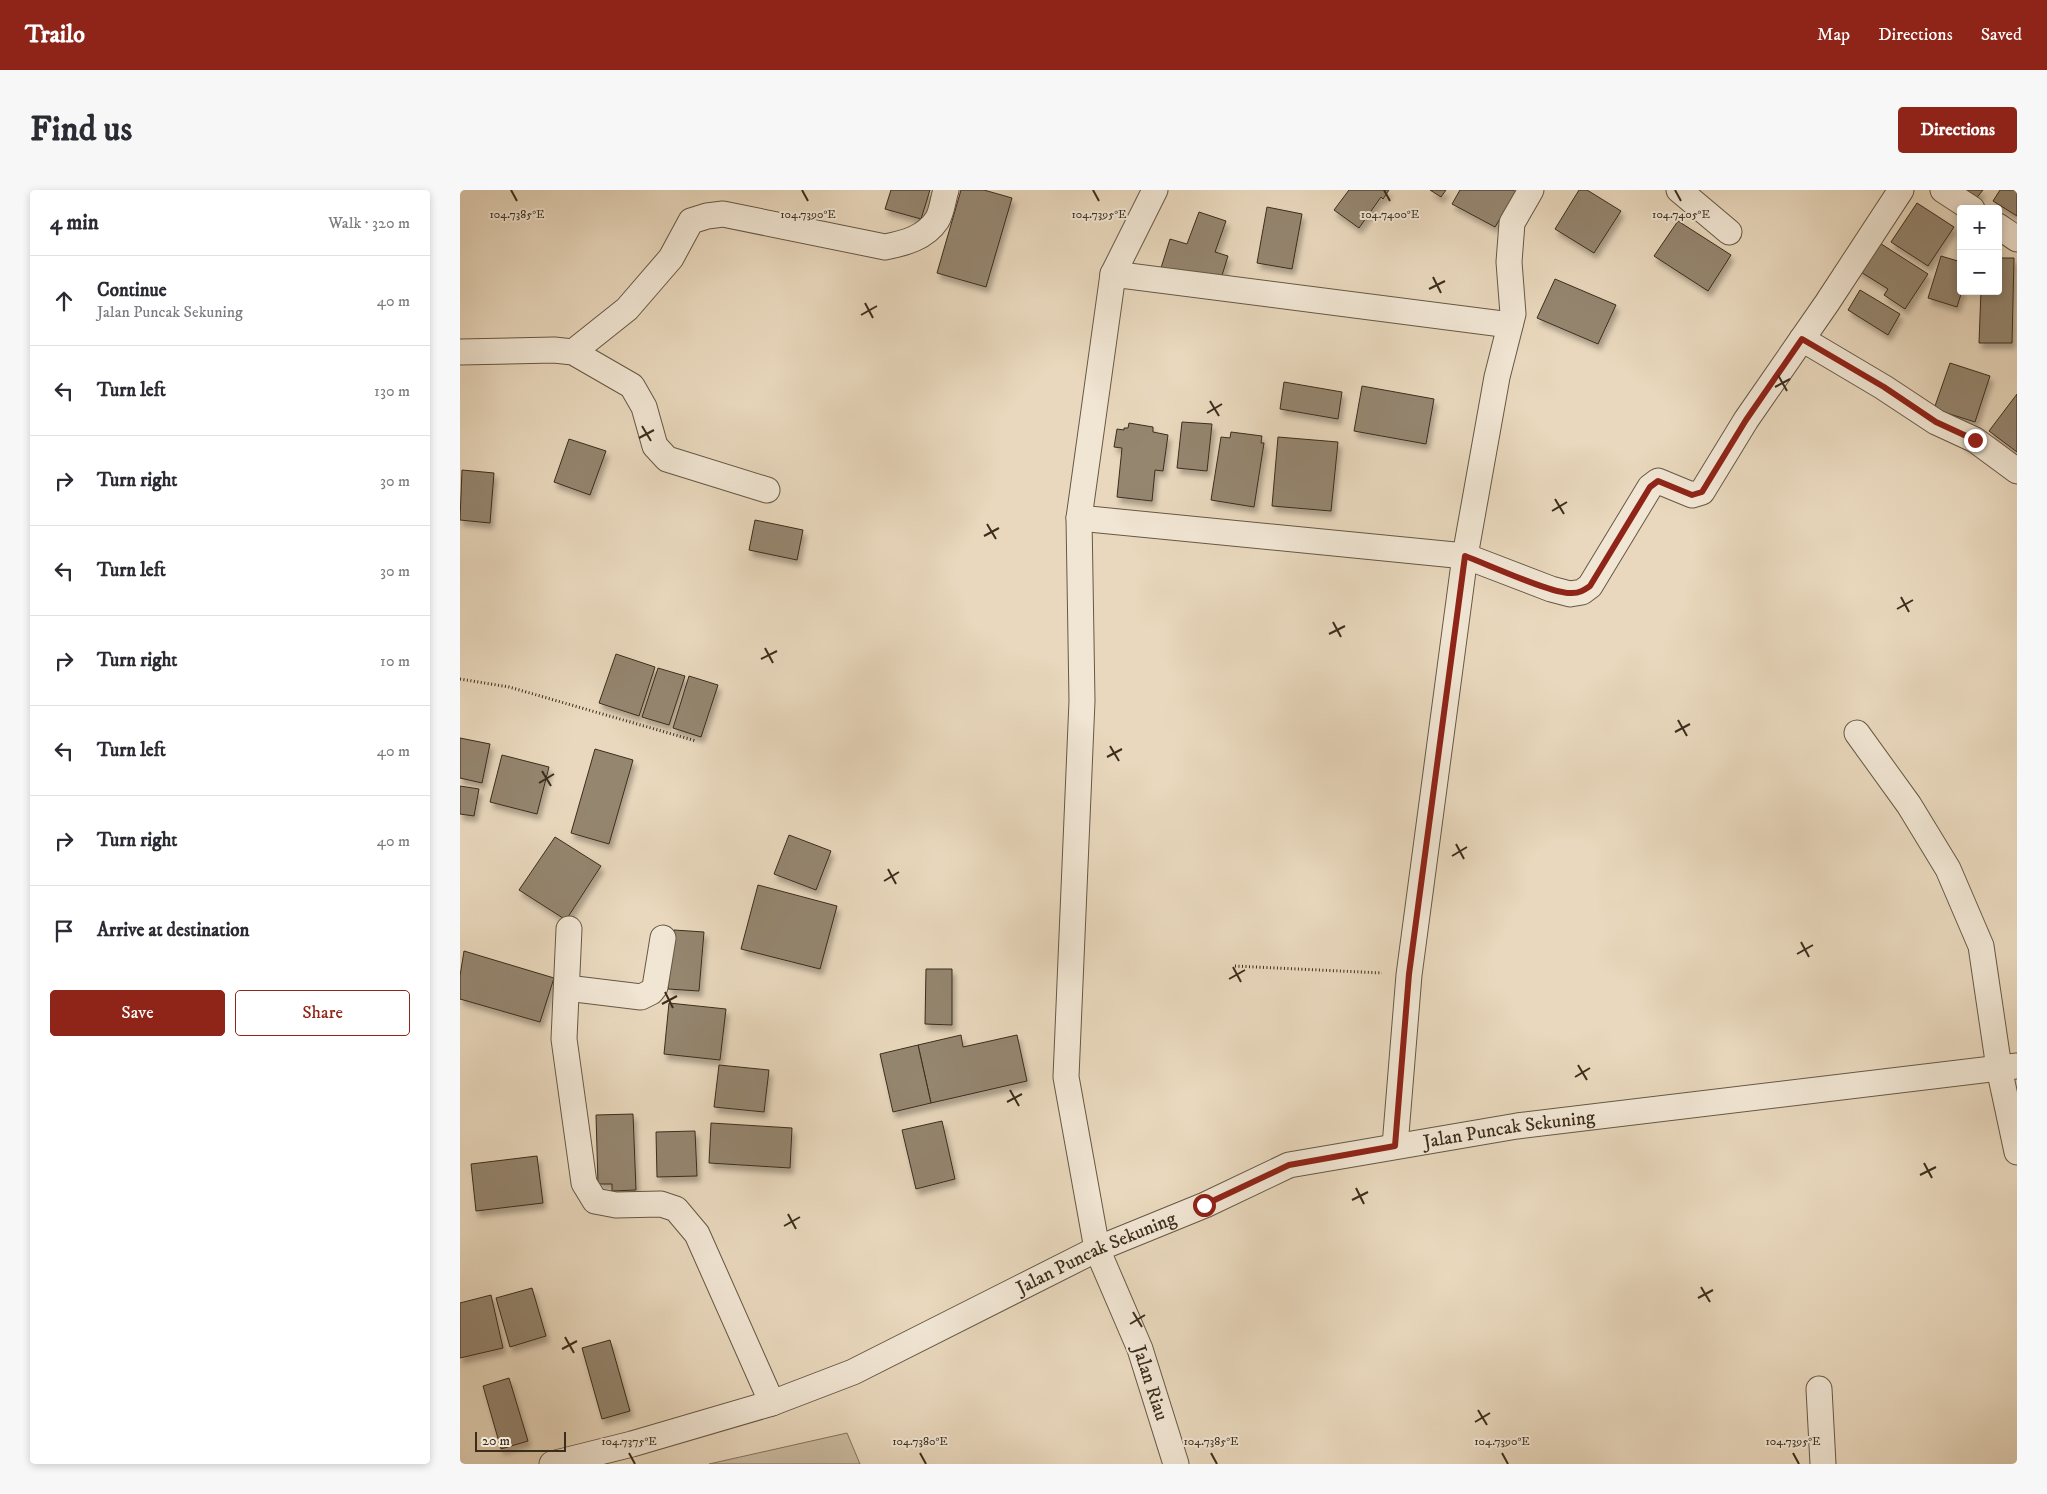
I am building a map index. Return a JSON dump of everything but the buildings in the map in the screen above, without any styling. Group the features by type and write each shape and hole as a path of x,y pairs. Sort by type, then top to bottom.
{"street":[{"path":"573,352 627,309 671,258 691,221 722,214 886,247 907,242 923,235 937,220 946,190"},
{"name":"Jalan Riau","path":"1155,190 1113,274 1079,518 1082,701 1066,1077 1097,1249 1140,1349 1176,1464"},
{"path":"1395,1146 1409,974 1465,556 1497,377 1513,314 1509,262 1512,223 1531,190"},
{"path":"1678,190 1729,232"},
{"path":"1079,518 1465,556 1551,589 1570,594 1582,592 1590,586 1650,487 1658,481 1692,495 1702,492 1746,420 1902,190"},
{"path":"1943,190 1966,205"},
{"path":"2002,229 2017,238"},
{"path":"1113,274 1510,325"},
{"path":"1802,339 1884,387 1936,422 1975,440 2017,471"},
{"path":"460,352 554,350 573,352 632,386 644,407 655,446 667,459 767,490"},
{"path":"1856,733 1909,805 1948,869 1981,946 2008,1067 2017,1152"},
{"path":"569,929 564,1039 584,1183 595,1201 616,1205 661,1204 676,1209 698,1234 772,1403"},
{"path":"567,988 641,996 651,992 655,987 663,938"},
{"name":"Jalan Puncak Sekuning","path":"552,1464 632,1444 772,1403 853,1372 1097,1249 1204,1205 1289,1165 1517,1126 2008,1067"},
{"path":"1819,1389 1823,1464"}],"path":[{"path":"460,679 509,687 696,741"},
{"path":"1236,966 1409,974"}],"shaded area":[{"path":"847,1433 860,1464 709,1464"}],"route":[{"path":"1204,1205 1289,1165 1395,1146 1409,974 1465,556 1551,589 1570,594 1582,592 1590,586 1650,487 1658,481 1692,495 1702,492 1746,420 1802,339 1884,387 1936,422 1975,440"}]}
